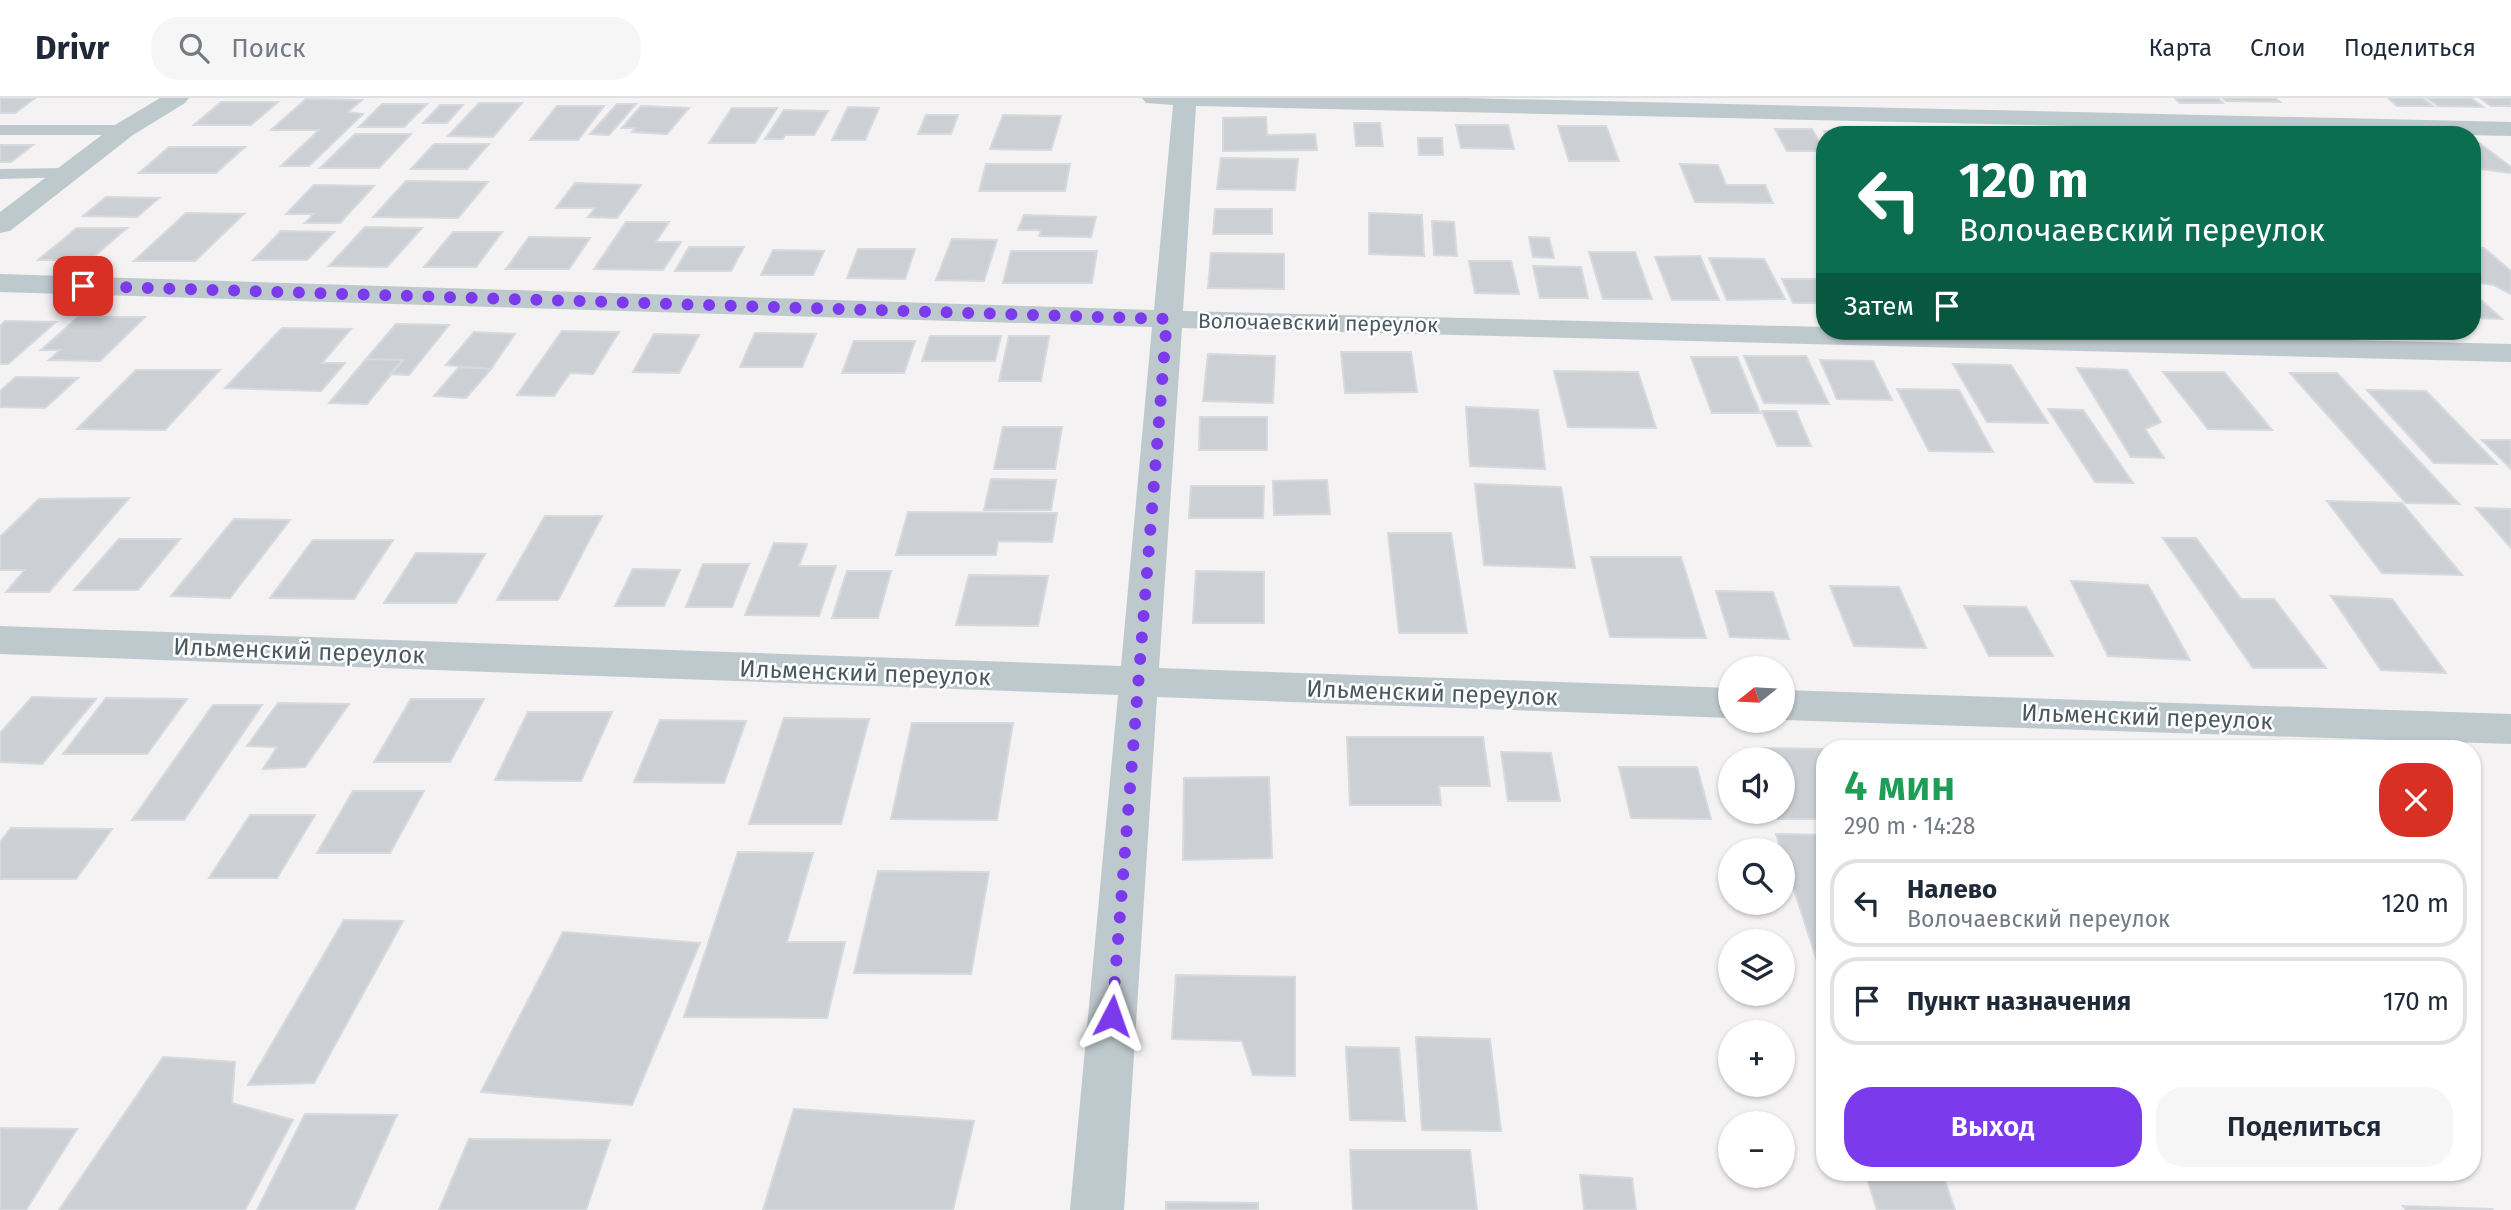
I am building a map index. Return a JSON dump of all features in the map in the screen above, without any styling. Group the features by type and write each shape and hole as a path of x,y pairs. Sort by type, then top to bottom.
{"street":[{"path":"0,225 124,130 177,98"},
{"path":"1154,98 2383,126"},
{"path":"1097,1210 1185,98"},
{"path":"2481,128 2511,129"},
{"name":"Волочаевский переулок","path":"0,283 1167,319 1816,335"},
{"name":"Волочаевский переулок","path":"1997,340 2511,353"},
{"name":"Ильменский переулок","path":"0,640 1718,703"},
{"name":"Ильменский переулок","path":"1796,705 2511,729"}],"lane":[{"path":"0,130 124,130"},
{"path":"0,174 67,173"}],"building":[{"path":"0,98 35,98 15,113 0,113"},
{"path":"2175,98 2218,98 2223,103 2180,103"},
{"path":"2223,98 2275,98 2280,102 2226,101"},
{"path":"2388,98 2422,98 2433,106 2397,106"},
{"path":"2427,98 2471,98 2483,107 2438,106"},
{"path":"2480,98 2511,98 2511,106 2491,106"},
{"path":"306,99 362,100 348,112 363,114 309,166 281,166 319,130 271,130"},
{"path":"221,102 278,102 251,125 194,125"},
{"path":"479,103 522,103 493,137 448,136"},
{"path":"382,104 427,104 404,127 359,127"},
{"path":"617,104 636,104 609,135 590,134"},
{"path":"440,105 463,105 447,123 423,123"},
{"path":"557,106 604,106 578,140 530,140"},
{"path":"641,106 689,108 667,134 632,132 635,128 622,128"},
{"path":"848,107 879,108 865,140 832,140"},
{"path":"732,108 777,108 755,143 709,143"},
{"path":"784,110 828,111 814,135 785,135 783,139 765,139"},
{"path":"926,115 958,115 951,134 918,134"},
{"path":"1003,115 1061,116 1051,150 990,149"},
{"path":"1266,117 1267,135 1315,134 1317,150 1223,151 1223,118"},
{"path":"1354,123 1380,123 1383,146 1356,146"},
{"path":"1456,125 1508,125 1514,149 1461,148"},
{"path":"1558,126 1606,126 1619,161 1569,161"},
{"path":"1775,129 1812,129 1816,136 1816,151 1787,151"},
{"path":"355,134 411,134 379,168 320,168"},
{"path":"1418,138 1442,138 1443,155 1419,155"},
{"path":"434,144 489,144 467,169 411,169"},
{"path":"2481,144 2511,167 2511,173 2481,169"},
{"path":"0,145 33,145 11,162 0,162"},
{"path":"169,147 245,147 216,173 139,173"},
{"path":"1221,158 1298,159 1295,190 1217,189"},
{"path":"986,164 1070,164 1065,191 979,191"},
{"path":"1680,164 1718,165 1726,185 1765,185 1773,203 1695,202"},
{"path":"406,181 488,182 458,218 373,217"},
{"path":"575,183 641,185 617,218 588,217 595,208 556,208"},
{"path":"314,185 374,186 340,223 305,223 314,214 286,214"},
{"path":"106,197 159,198 137,217 83,216"},
{"path":"1215,209 1272,209 1272,234 1213,234"},
{"path":"186,213 244,214 195,261 134,261"},
{"path":"1369,213 1422,215 1424,256 1369,254"},
{"path":"1024,215 1096,217 1091,237 1039,236 1041,230 1018,230"},
{"path":"1432,221 1454,222 1457,256 1434,255"},
{"path":"626,222 669,222 656,242 681,242 663,270 594,269"},
{"path":"365,227 422,228 387,267 329,266"},
{"path":"77,228 127,228 90,260 38,260"},
{"path":"281,231 334,232 307,260 253,260"},
{"path":"453,232 502,232 476,267 424,267"},
{"path":"529,237 590,238 569,269 506,269"},
{"path":"1529,237 1549,238 1554,258 1533,257"},
{"path":"952,239 997,240 984,281 936,280"},
{"path":"689,247 744,247 731,271 675,271"},
{"path":"2481,248 2511,271 2511,294 2494,285 2481,283"},
{"path":"858,249 915,249 905,279 847,278"},
{"path":"773,250 824,251 813,275 761,275"},
{"path":"1011,251 1097,251 1092,283 1003,283"},
{"path":"1589,252 1635,252 1652,299 1603,299"},
{"path":"1211,253 1284,254 1284,289 1208,288"},
{"path":"1700,256 1719,300 1672,300 1655,257"},
{"path":"1709,258 1764,259 1785,299 1727,300"},
{"path":"1469,261 1511,261 1519,294 1475,293"},
{"path":"1533,266 1581,267 1588,298 1540,298"},
{"path":"1782,279 1816,279 1816,303 1793,303"},
{"path":"2481,300 2502,319 2481,318"},
{"path":"78,317 145,317 100,361 49,360 60,350 41,350"},
{"path":"5,321 56,322 8,364 0,364 0,326"},
{"path":"396,324 449,325 409,375 390,374 403,360 366,359"},
{"path":"282,328 351,329 322,363 345,363 321,391 225,388"},
{"path":"562,331 619,332 593,374 570,373 554,396 517,395"},
{"path":"474,332 515,334 491,369 446,365"},
{"path":"755,333 816,334 802,367 740,367"},
{"path":"654,334 699,335 679,373 633,372"},
{"path":"930,336 1001,336 995,361 922,361"},
{"path":"1009,336 1049,336 1041,381 999,381"},
{"path":"854,341 915,341 904,373 842,373"},
{"path":"1341,352 1411,352 1417,392 1345,393"},
{"path":"1208,354 1275,356 1273,403 1203,401"},
{"path":"1744,356 1806,356 1829,404 1764,403"},
{"path":"1691,357 1737,357 1760,413 1712,413"},
{"path":"366,359 403,360 367,404 329,403"},
{"path":"1820,360 1873,361 1892,400 1837,399"},
{"path":"1953,364 2011,365 2048,423 1987,422"},
{"path":"459,367 491,369 466,398 434,396"},
{"path":"2077,368 2127,370 2161,422 2145,429 2164,458 2131,457"},
{"path":"136,370 220,370 165,430 77,429"},
{"path":"1554,371 1638,372 1656,428 1568,427"},
{"path":"2163,372 2224,372 2272,430 2208,429"},
{"path":"2290,373 2337,373 2459,504 2406,503"},
{"path":"16,377 78,378 45,408 0,407 0,391"},
{"path":"1897,389 1959,390 1993,452 1929,451"},
{"path":"2367,390 2426,391 2497,464 2434,463"},
{"path":"1466,407 1538,410 1545,469 1470,466"},
{"path":"2048,409 2083,410 2133,483 2095,482"},
{"path":"1762,411 1796,411 1811,446 1777,446"},
{"path":"1200,417 1267,417 1267,450 1199,450"},
{"path":"1003,427 1062,427 1055,469 994,469"},
{"path":"2482,440 2511,440 2511,469"},
{"path":"991,479 1056,480 1051,510 984,510"},
{"path":"1327,480 1330,514 1274,515 1273,481"},
{"path":"1475,484 1561,487 1575,568 1484,565"},
{"path":"1191,486 1264,486 1263,518 1189,518"},
{"path":"129,498 49,592 6,592 25,570 0,570 0,537 39,499"},
{"path":"2327,501 2402,503 2462,575 2382,573"},
{"path":"2476,508 2511,509 2511,548"},
{"path":"908,512 1057,513 1052,542 998,541 996,555 896,555"},
{"path":"545,516 602,516 558,600 497,600"},
{"path":"234,519 290,520 230,598 171,596"},
{"path":"1388,533 1451,533 1467,633 1399,633"},
{"path":"2163,538 2196,538 2241,599 2274,599 2326,668 2253,668"},
{"path":"119,539 180,539 138,590 74,590"},
{"path":"313,540 393,540 354,599 270,598"},
{"path":"774,543 807,544 799,566 836,566 819,616 745,615"},
{"path":"416,553 485,554 456,603 384,603"},
{"path":"1591,557 1681,557 1706,638 1610,637"},
{"path":"703,564 749,564 732,607 686,607"},
{"path":"633,569 680,570 664,606 615,606"},
{"path":"847,571 891,571 878,618 832,618"},
{"path":"1196,571 1264,572 1264,623 1193,623"},
{"path":"969,575 1048,576 1038,626 956,625"},
{"path":"2071,581 2148,585 2190,660 2108,656"},
{"path":"1830,586 1899,587 1926,648 1854,646"},
{"path":"1716,591 1773,592 1789,639 1730,637"},
{"path":"2331,596 2392,599 2446,673 2381,670"},
{"path":"1964,606 2026,607 2053,656 1989,656"},
{"path":"32,697 96,699 42,764 0,762 0,733"},
{"path":"106,698 187,699 147,754 63,754"},
{"path":"411,699 484,699 450,762 374,762"},
{"path":"278,703 349,704 305,767 263,769 277,747 247,746"},
{"path":"213,705 262,705 184,820 132,820"},
{"path":"528,712 612,712 581,781 495,780"},
{"path":"784,718 869,719 841,824 749,824"},
{"path":"660,720 746,721 724,783 634,782"},
{"path":"912,723 1013,723 997,820 891,819"},
{"path":"1347,737 1483,737 1490,786 1439,786 1441,805 1350,805"},
{"path":"1795,749 1816,749 1816,819 1795,819"},
{"path":"1501,752 1551,753 1560,801 1508,801"},
{"path":"1619,767 1697,767 1711,819 1631,818"},
{"path":"1269,777 1272,858 1183,860 1184,778"},
{"path":"353,791 424,791 390,853 317,853"},
{"path":"250,815 315,815 277,878 209,878"},
{"path":"11,828 112,829 76,879 0,879 0,842"},
{"path":"1776,834 1816,835 1816,958 1795,893 1795,838 1777,838"},
{"path":"738,852 813,853 787,942 845,942 827,1018 684,1017"},
{"path":"878,871 989,872 971,974 854,973"},
{"path":"344,920 403,921 314,1083 248,1085"},
{"path":"563,932 700,943 632,1105 481,1092"},
{"path":"1176,975 1295,977 1295,1076 1253,1075 1242,1041 1172,1039"},
{"path":"1416,1037 1490,1039 1501,1131 1422,1130"},
{"path":"1346,1047 1399,1048 1405,1121 1350,1120"},
{"path":"163,1057 235,1062 232,1103 293,1120 245,1210 59,1210"},
{"path":"794,1109 974,1121 953,1210 763,1210"},
{"path":"305,1114 397,1115 354,1210 257,1210"},
{"path":"0,1128 77,1129 26,1210 0,1210"},
{"path":"469,1139 610,1140 586,1210 439,1210"},
{"path":"1350,1150 1470,1150 1477,1210 1353,1210"},
{"path":"1580,1175 1632,1178 1636,1210 1584,1210"},
{"path":"1868,1181 1945,1181 1955,1210 1877,1210"},
{"path":"1166,1202 1258,1203 1258,1210 1166,1210"},
{"path":"2403,1206 2492,1209 2493,1210 2406,1210"}],"route":[{"path":"83,286 1167,319 1112,1016"}]}
